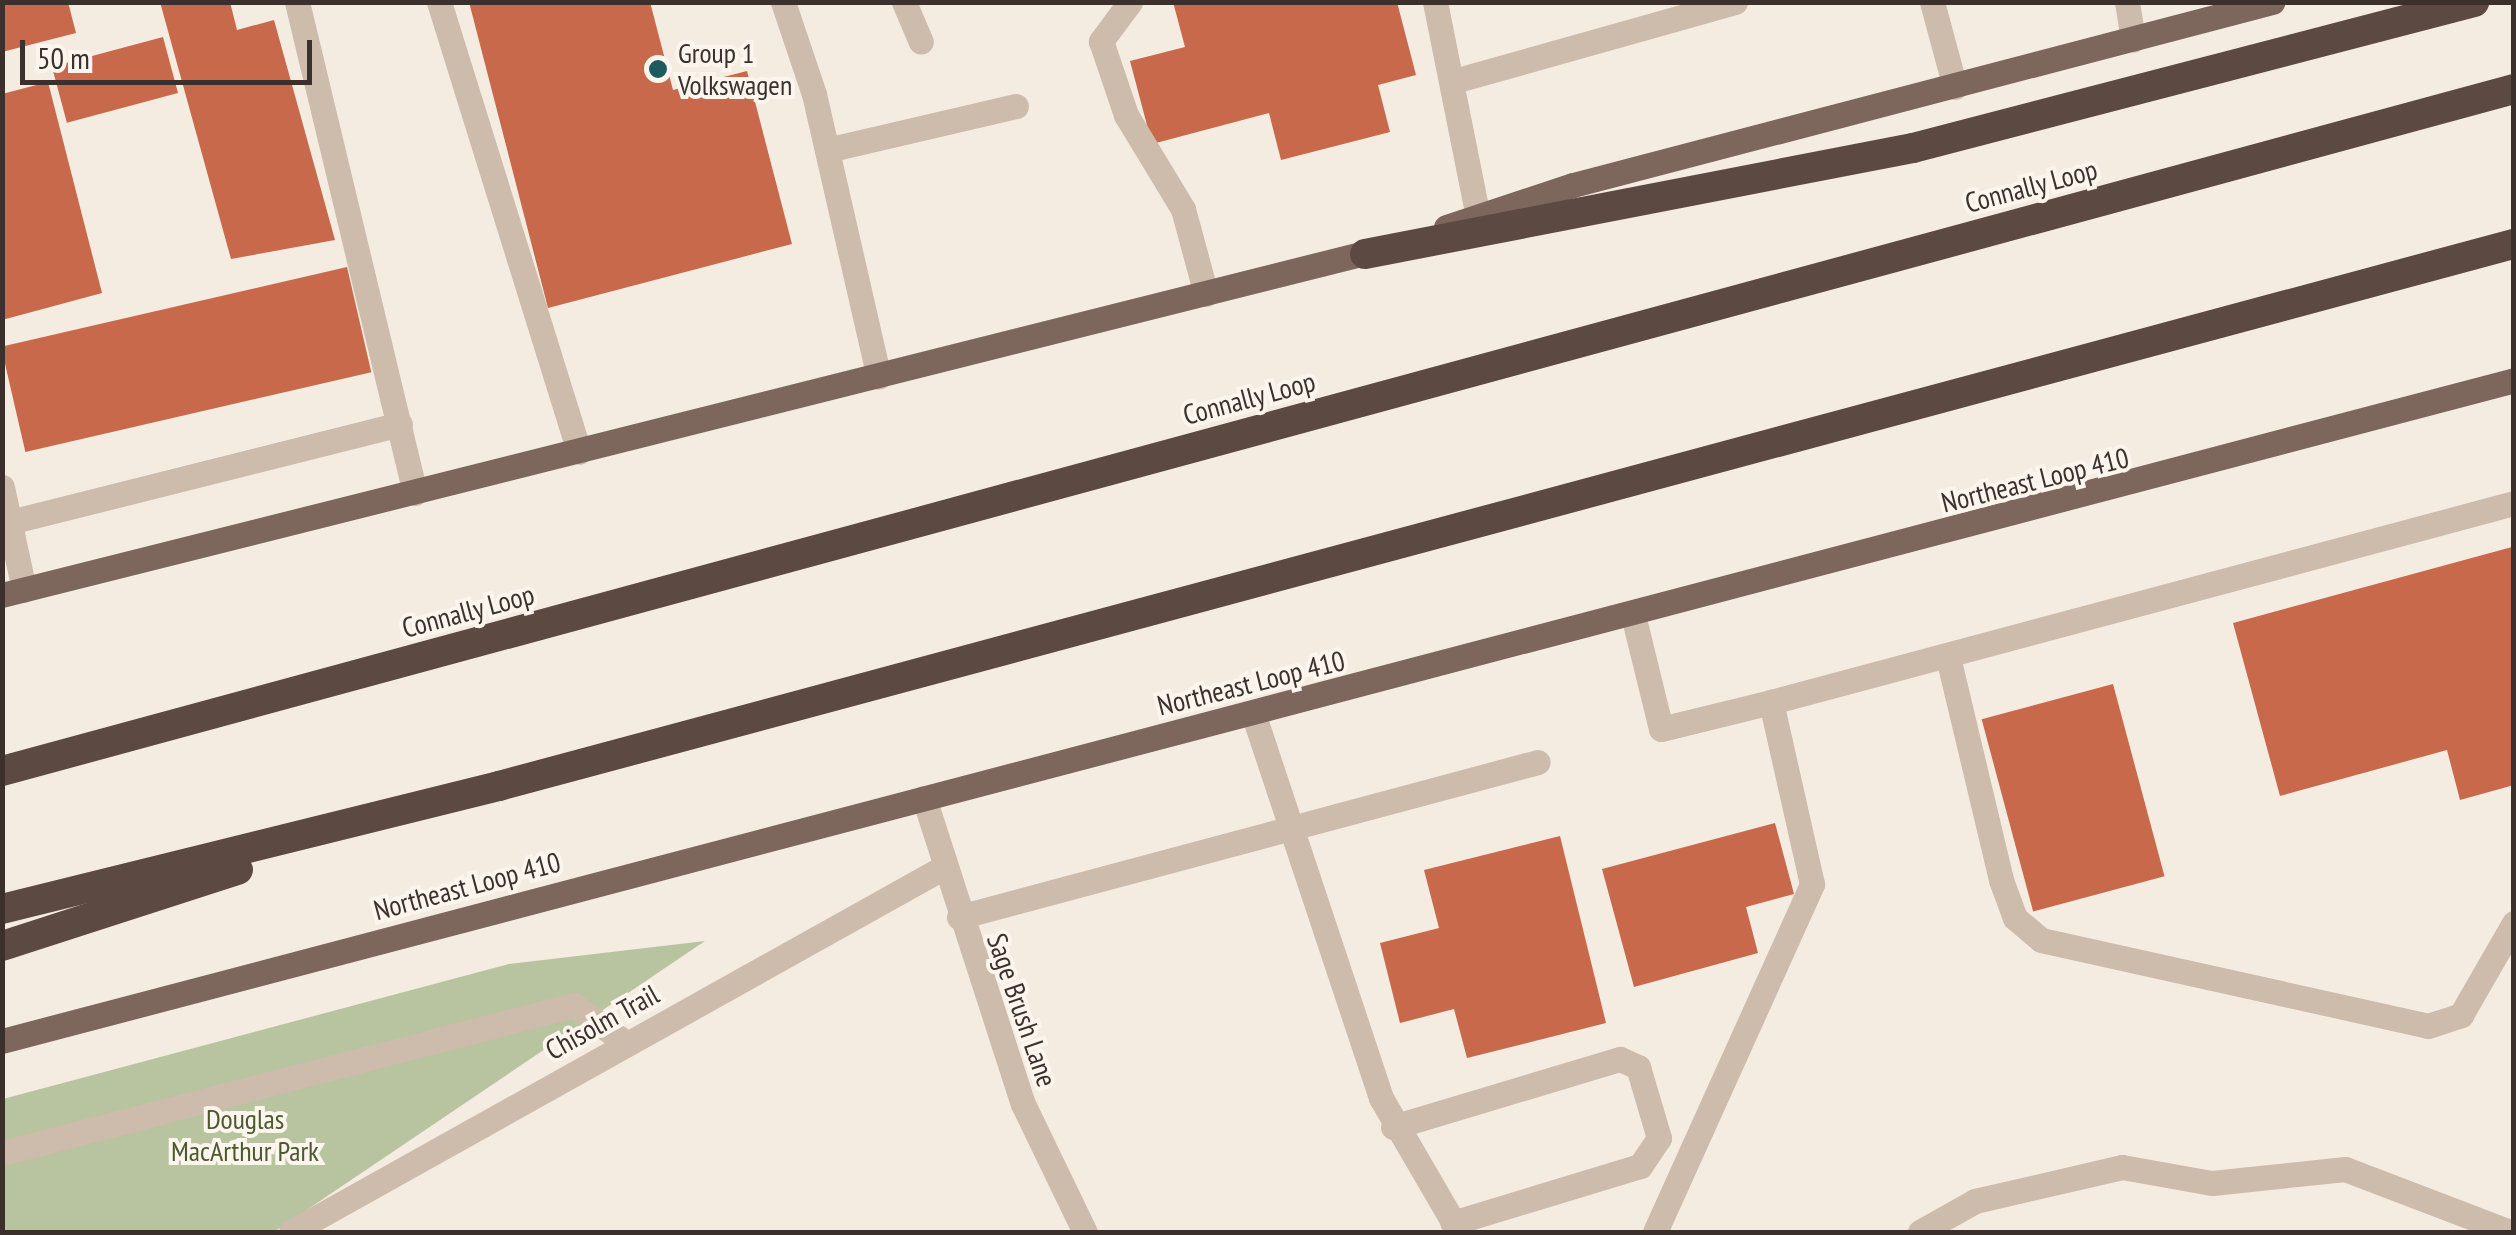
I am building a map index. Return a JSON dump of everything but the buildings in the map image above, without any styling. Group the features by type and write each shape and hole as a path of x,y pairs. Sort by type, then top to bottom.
{"highway":[{"path":"1365,254 1913,148 2474,2"},
{"name":"Connally Loop","path":"2,771 2514,89"},
{"path":"2,909 499,786 2514,244"},
{"path":"2,946 499,786"}],"main road":[{"path":"13,592 1365,254 1478,216 2272,2"},
{"name":"Northeast Loop 410","path":"2,1041 1633,615 2514,380"}],"street":[{"path":"297,2 415,493"},
{"path":"439,2 579,452"},
{"path":"783,2 827,150 879,376"},
{"path":"904,2 921,42"},
{"path":"1130,2 1102,41 1126,116 1183,208 1206,294"},
{"path":"1435,2 1454,81 1478,216"},
{"path":"1454,81 1736,2"},
{"path":"1932,2 1955,88"},
{"path":"2127,2 2133,40"},
{"path":"827,150 1016,106"},
{"path":"10,522 400,424"},
{"path":"2,487 10,522 13,592"},
{"path":"1633,615 1661,729 1948,657 2514,504"},
{"path":"1948,657 2001,880 2015,918 2042,940 2428,1026 2461,1015 2514,923"},
{"path":"1655,1232 1812,884 1771,702"},
{"path":"1253,713 1288,829 1393,1127 1455,1228 1640,1166 1659,1138 1638,1068 1620,1059 1393,1127"},
{"path":"959,917 1538,762"},
{"name":"Sage Brush Lane","path":"924,798 1022,1104 1085,1232"},
{"name":"Chisolm Trail","path":"290,1232 944,867"},
{"path":"2,1153 574,1005 626,1043"},
{"path":"1920,1232 1976,1201 2122,1167 2212,1183 2345,1169 2510,1232"}],"green space":[{"name":"Douglas MacArthur Park","path":"705,941 274,1232 3,1232 3,1099 509,964"}],"place":[{"name":"Group 1 Volkswagen","path":"658,69"}]}
